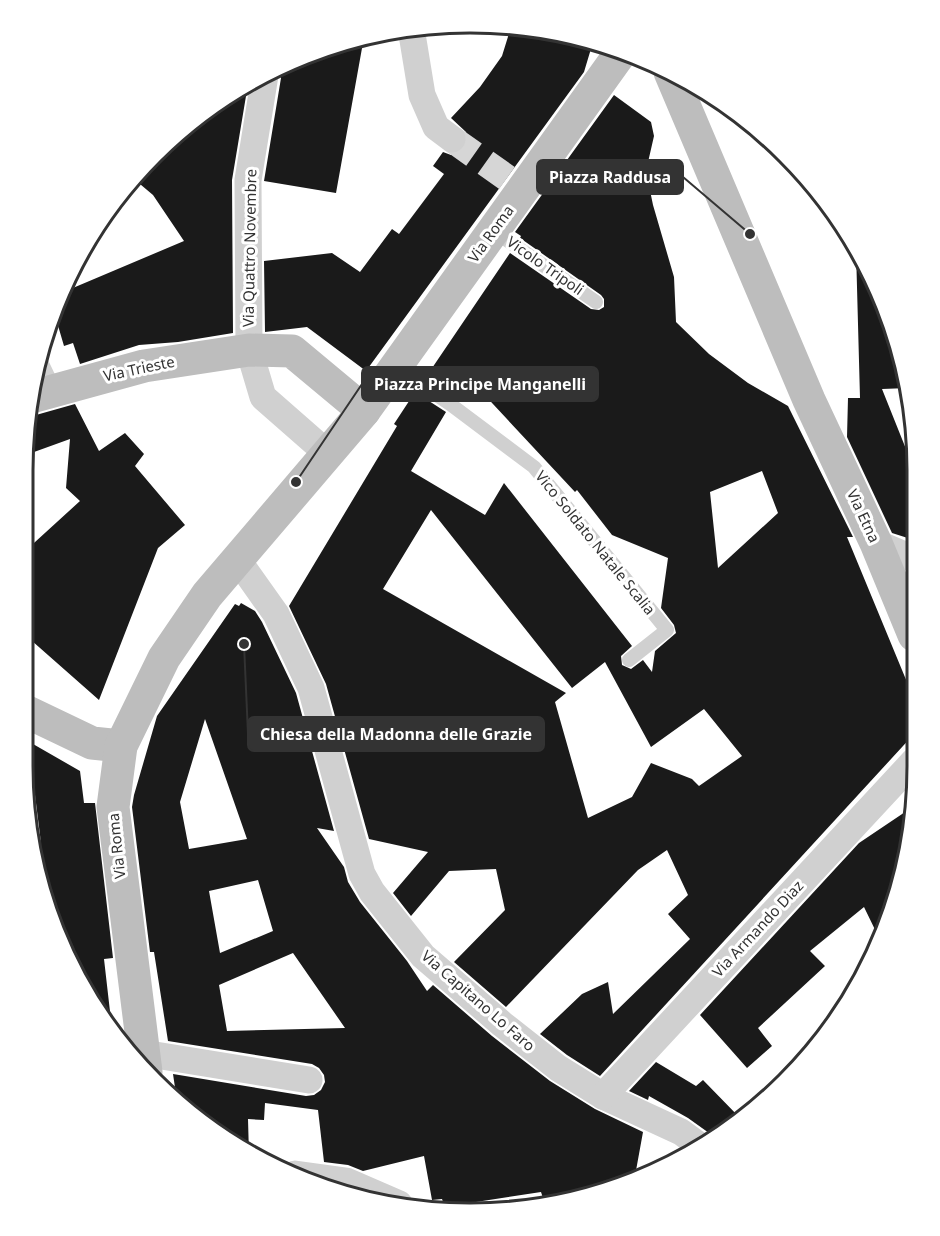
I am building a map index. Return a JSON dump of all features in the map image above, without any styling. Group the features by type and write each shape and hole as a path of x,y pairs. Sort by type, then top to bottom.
{"street":[{"path":"412,37 422,95 436,127 452,139"},
{"name":"Via Roma","path":"144,1057 113,807 121,746 164,658 230,567 328,454 380,388 494,231 515,184 600,83 617,59"},
{"name":"Via Etna","path":"676,85 809,400 876,543 907,618"},
{"name":"Via Quattro Novembre","path":"263,86 248,180 249,350 263,397 328,454"},
{"name":"Via Trieste","path":"41,384 249,350 292,351 380,388"},
{"path":"876,543 907,556"},
{"name":"Via Capitano Lo Faro","path":"230,567 276,614 311,688 362,874 372,892 423,956 502,1024 558,1068 603,1096 681,1132 693,1141"},
{"path":"33,715 93,743 121,746"},
{"name":"Via Armando Diaz","path":"603,1096 907,769"},
{"path":"150,1064 309,1080"},
{"path":"325,1178 346,1181 369,1191"}],"lane":[{"name":"Vicolo Tripoli","path":"494,231 596,302"},
{"name":"Vico Soldato Natale Scalia","path":"380,388 450,404 534,468 667,630 629,660"}],"building":[{"path":"509,35 555,41 591,50 584,72 366,371 307,327 265,332 264,261 332,253 360,272 392,229 399,234 444,174 433,166 443,152 451,155 458,154 465,148 468,140 466,132 451,118 480,87 502,56"},
{"path":"362,47 336,193 264,181 281,78 303,66"},
{"path":"614,95 651,122 654,136 646,171 653,205 674,277 676,322 709,354 748,383 788,406 853,537 847,537 907,682 907,742 600,1076 540,1034 582,994 608,982 613,1014 690,939 668,914 688,895 667,850 638,870 506,1007 454,962 505,910 496,869 449,871 411,916 393,893 428,852 369,839 326,684 289,606 397,426 394,424 415,392 446,412 411,471 485,515 504,483 632,646 621,656 622,665 631,669 643,660 652,672 655,651 676,633 674,625 661,608 668,558 612,535 577,490 575,492 465,374 446,390 426,377 510,253 591,309 599,310 604,307 604,299 601,295 520,238 521,236 515,232","holes":["762,471 778,513 718,568 710,492","431,510 572,688 605,662 651,747 704,709 742,756 699,786 692,779 651,763 632,797 588,818 555,702 566,693 383,589"]},
{"path":"246,96 232,180 233,333 178,342 139,345 80,364 73,343 64,346 58,325 73,288 184,241 153,195 140,184 141,182 182,141 204,123"},
{"path":"856,267 884,330 899,385 899,388 882,389 906,450 907,538 892,533 847,437 848,398 860,398"},
{"path":"75,404 99,451 125,433 144,454 135,466 185,525 158,548 99,700 33,642 33,544 80,501 66,488 70,439 34,452 37,415"},
{"path":"241,603 255,611 296,693 334,831 317,828 344,867 348,882 360,902 407,961 427,991 433,985 492,1036 550,1081 595,1109 643,1132 636,1170 555,1195 543,1197 541,1192 476,1203 443,1202 442,1199 432,1200 424,1156 363,1171 348,1165 324,1162 318,1110 265,1103 264,1120 248,1119 249,1143 204,1113 175,1088 173,1074 306,1096 314,1095 321,1090 325,1082 324,1075 319,1068 312,1064 168,1041 154,952 150,952 132,807 134,795 157,716 235,604 239,606","holes":["205,719 247,839 189,849 180,802","258,880 273,931 220,953 209,891","293,953 345,1028 227,1031 219,985"]},
{"path":"33,744 80,771 84,803 95,803 113,958 104,959 110,1014 78,959 66,933 48,879 34,784"},
{"path":"904,813 899,851 875,930 864,907 810,951 825,966 758,1028 772,1046 747,1068 700,1015 859,843"},
{"path":"656,1062 696,1086 703,1080 735,1113 708,1132 649,1096 648,1100 629,1091"}],"tunnel":[{"path":"452,139 507,178"}],"place":[{"name":"Piazza Raddusa","path":"750,234"},
{"name":"Piazza Principe Manganelli","path":"296,482"},
{"name":"Chiesa della Madonna delle Grazie","path":"244,644"}]}
